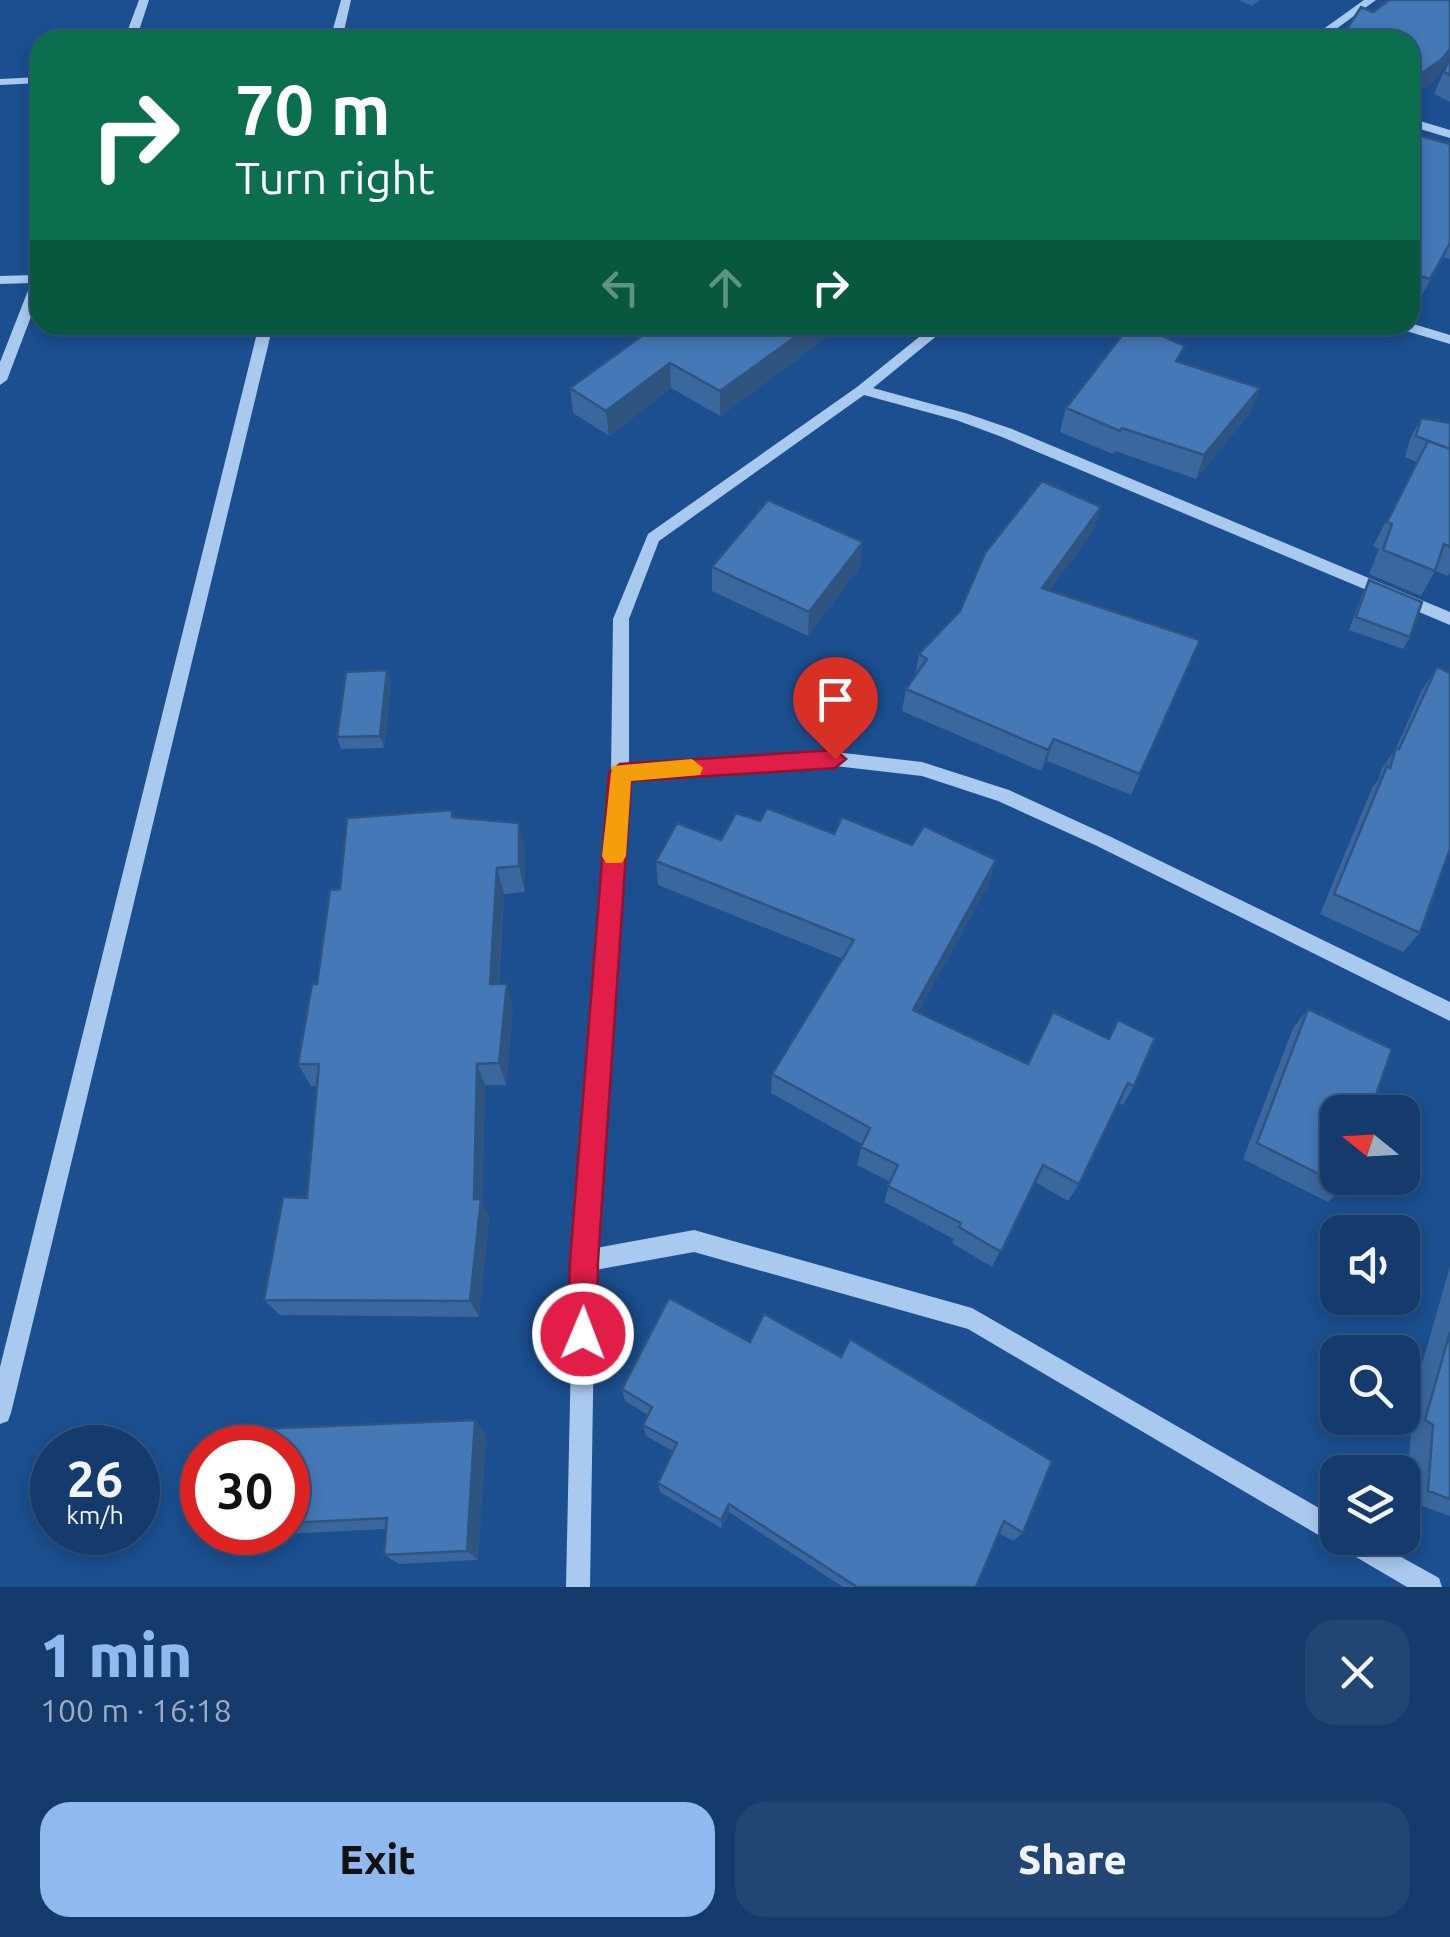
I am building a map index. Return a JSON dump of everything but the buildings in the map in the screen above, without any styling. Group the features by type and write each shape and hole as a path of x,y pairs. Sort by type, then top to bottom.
{"street":[{"path":"134,30 144,0"},
{"path":"338,30 346,0"},
{"path":"1328,30 1371,0"},
{"path":"0,82 30,80"},
{"path":"1420,125 1450,134"},
{"path":"0,280 30,278"},
{"path":"0,380 30,301"},
{"path":"1420,331 1450,340"},
{"path":"0,1414 264,335"},
{"path":"578,1587 584,1261 620,773 620,619 653,538 862,390 931,335"},
{"path":"862,390 1007,433 1450,619"},
{"path":"620,773 835,759 922,768 1003,795 1101,840 1450,1012"},
{"path":"584,1261 694,1241 972,1320 1320,1523"},
{"path":"1374,1555 1430,1587"}],"slow traffic":[{"path":"614,856 620,773 692,768"}],"route":[{"path":"583,1334 584,1261 620,773 835,759"}]}
